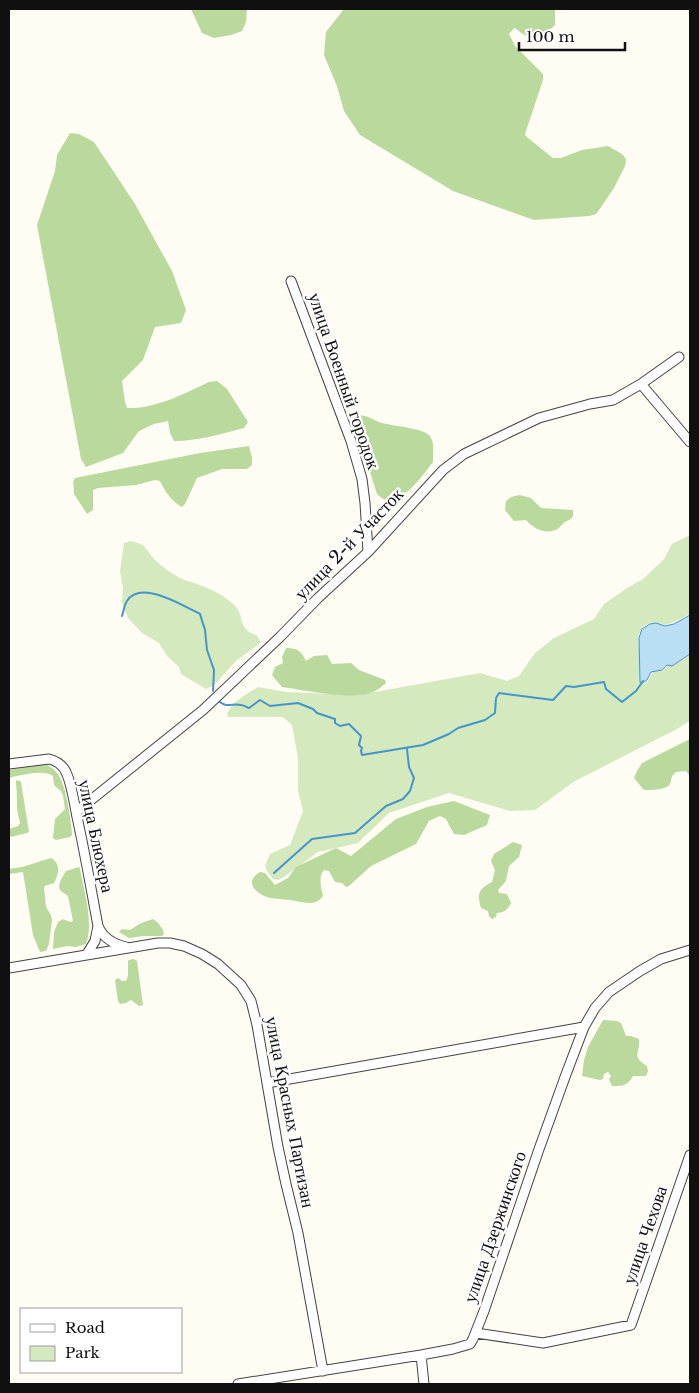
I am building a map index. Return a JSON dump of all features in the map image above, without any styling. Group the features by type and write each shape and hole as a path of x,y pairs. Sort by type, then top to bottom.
{"street":[{"name":"улица Военный городок","path":"291,281 351,441 362,479 368,552"},
{"name":"улица 2-й Участок","path":"76,812 202,710 368,552 443,470 464,454 539,418 590,404 613,400 641,384 679,357"},
{"path":"641,384 690,442"},
{"name":"улица Блюхера","path":"9,764 42,759 55,760 66,771 76,812 98,926 105,937 116,944 129,948"},
{"path":"86,954 95,941 98,926"},
{"name":"улица Красных Партизан","path":"9,968 86,954 158,943 170,943 184,946 202,954 233,976 247,994 253,1008 284,1175 298,1233 323,1371"},
{"name":"улица Дзержинского","path":"238,1384 421,1355 470,1344 488,1302 541,1142 584,1027 609,992 640,971 661,960 690,950"},
{"path":"267,1083 584,1027"},
{"name":"улица Чехова","path":"476,1333 543,1343 631,1325 690,1155"},
{"path":"421,1355 424,1384"}],"green space":[{"path":"191,9 247,9 246,22 242,31 214,38 202,33"},
{"path":"344,9 555,9 555,25 545,33 533,37 523,34 514,28 509,34 515,46 543,74 543,80 525,135 553,158 561,158 582,150 608,146 622,154 626,159 625,166 614,188 596,214 534,220 453,191 360,135 344,111 337,86 324,55 326,32"},
{"path":"70,133 79,134 94,142 135,204 172,271 186,310 181,323 155,327 143,360 122,381 127,408 138,408 159,403 209,382 217,381 227,389 248,422 244,428 218,435 174,441 170,433 168,421 154,424 139,431 123,453 86,467 81,459 37,225 55,171 57,155"},
{"path":"356,415 420,431 431,438 433,462 415,484 400,497 392,500 384,499 377,494 354,422"},
{"path":"249,446 252,465 247,469 222,469 197,478 182,507 169,496 160,481 155,480 136,485 93,490 93,510 87,514 74,494 73,482 75,478 200,453"},
{"path":"520,495 531,498 541,508 573,510 573,517 552,531 540,530 526,520 514,521 505,510 506,501 511,497"},
{"path":"690,535 690,614 664,625 648,624 641,631 639,640 642,683 647,682 653,672 664,670 667,666 676,664 690,655 690,721 575,781 535,810 510,811 449,793 389,813 358,843 318,852 284,877 278,880 273,879 265,866 270,854 290,845 303,811 298,791 298,758 292,725 283,717 228,717 229,710 244,695 258,687 286,692 358,695 480,673 507,681 519,676 535,653 554,638 594,619 604,604 643,579 664,559 672,544"},
{"path":"131,541 143,545 156,561 177,577 208,588 228,599 238,609 245,628 259,639 259,644 236,661 215,684 206,689 181,674 179,667 167,656 159,643 142,633 128,618 122,603 123,588 120,571 124,543"},
{"path":"286,648 299,651 306,661 314,656 327,655 332,664 351,663 359,670 385,680 386,683 373,692 354,695 329,694 282,687 272,675 275,667 283,663 282,657"},
{"path":"690,739 690,776 686,771 676,772 668,786 644,790 634,778 642,763"},
{"path":"45,764 56,772 63,785 68,802 72,835 70,837 56,840 53,838 55,819 65,809 63,796 61,791 54,785 53,776 38,773 9,778 9,770"},
{"path":"16,781 21,782 29,832 11,837 9,829 18,826 20,823 17,808"},
{"path":"454,801 490,815 487,825 464,835 454,834 446,819 440,816 429,821 416,844 371,866 349,886 346,887 342,883 335,882 329,871 324,870 321,879 323,896 316,902 308,903 270,898 260,894 253,887 252,880 260,872 265,873 275,885 288,878 296,867 336,848 351,856 396,819 427,807"},
{"path":"513,842 522,845 519,857 509,866 506,881 498,890 499,893 507,894 511,903 509,907 497,913 496,917 492,919 488,911 481,908 479,895 484,887 492,882 495,870 491,861 494,854"},
{"path":"51,858 58,866 58,872 54,883 44,888 46,907 52,920 49,944 46,951 40,952 33,935 23,872 9,874 9,869"},
{"path":"79,867 89,917 86,944 53,949 54,932 58,922 63,919 70,922 73,921 68,896 61,891 59,886 66,871"},
{"path":"153,919 163,930 164,934 162,936 129,938 119,932 122,929 130,930 141,923"},
{"path":"134,959 137,961 143,1005 139,1006 131,1000 120,1004 115,980 118,978 126,981 128,961"},
{"path":"603,1020 621,1023 626,1036 639,1039 637,1054 639,1059 647,1066 646,1076 633,1076 624,1085 612,1086 609,1079 611,1076 608,1072 600,1080 582,1076 588,1047"}],"water":[{"path":"690,615 690,654 672,666 667,665 662,670 651,672 647,680 642,683 640,682 639,638 642,629 656,623 665,626 674,624"}],"waterway":[{"path":"122,616 127,601 133,595 142,593 162,596 200,614 205,630 207,650 214,670 213,691"},
{"path":"220,702 225,705 242,705 249,708 260,700 270,706 298,703 313,709 317,713 335,719 335,723 340,726 349,724 361,736 359,745 362,748 362,755 423,745 458,728 485,720 495,713 496,698 499,693 553,700 566,686 574,687 604,682 606,689 622,702 636,691 643,681"},
{"path":"274,873 312,839 355,833 386,806 403,799 410,791 414,778 409,767 407,749"}]}
